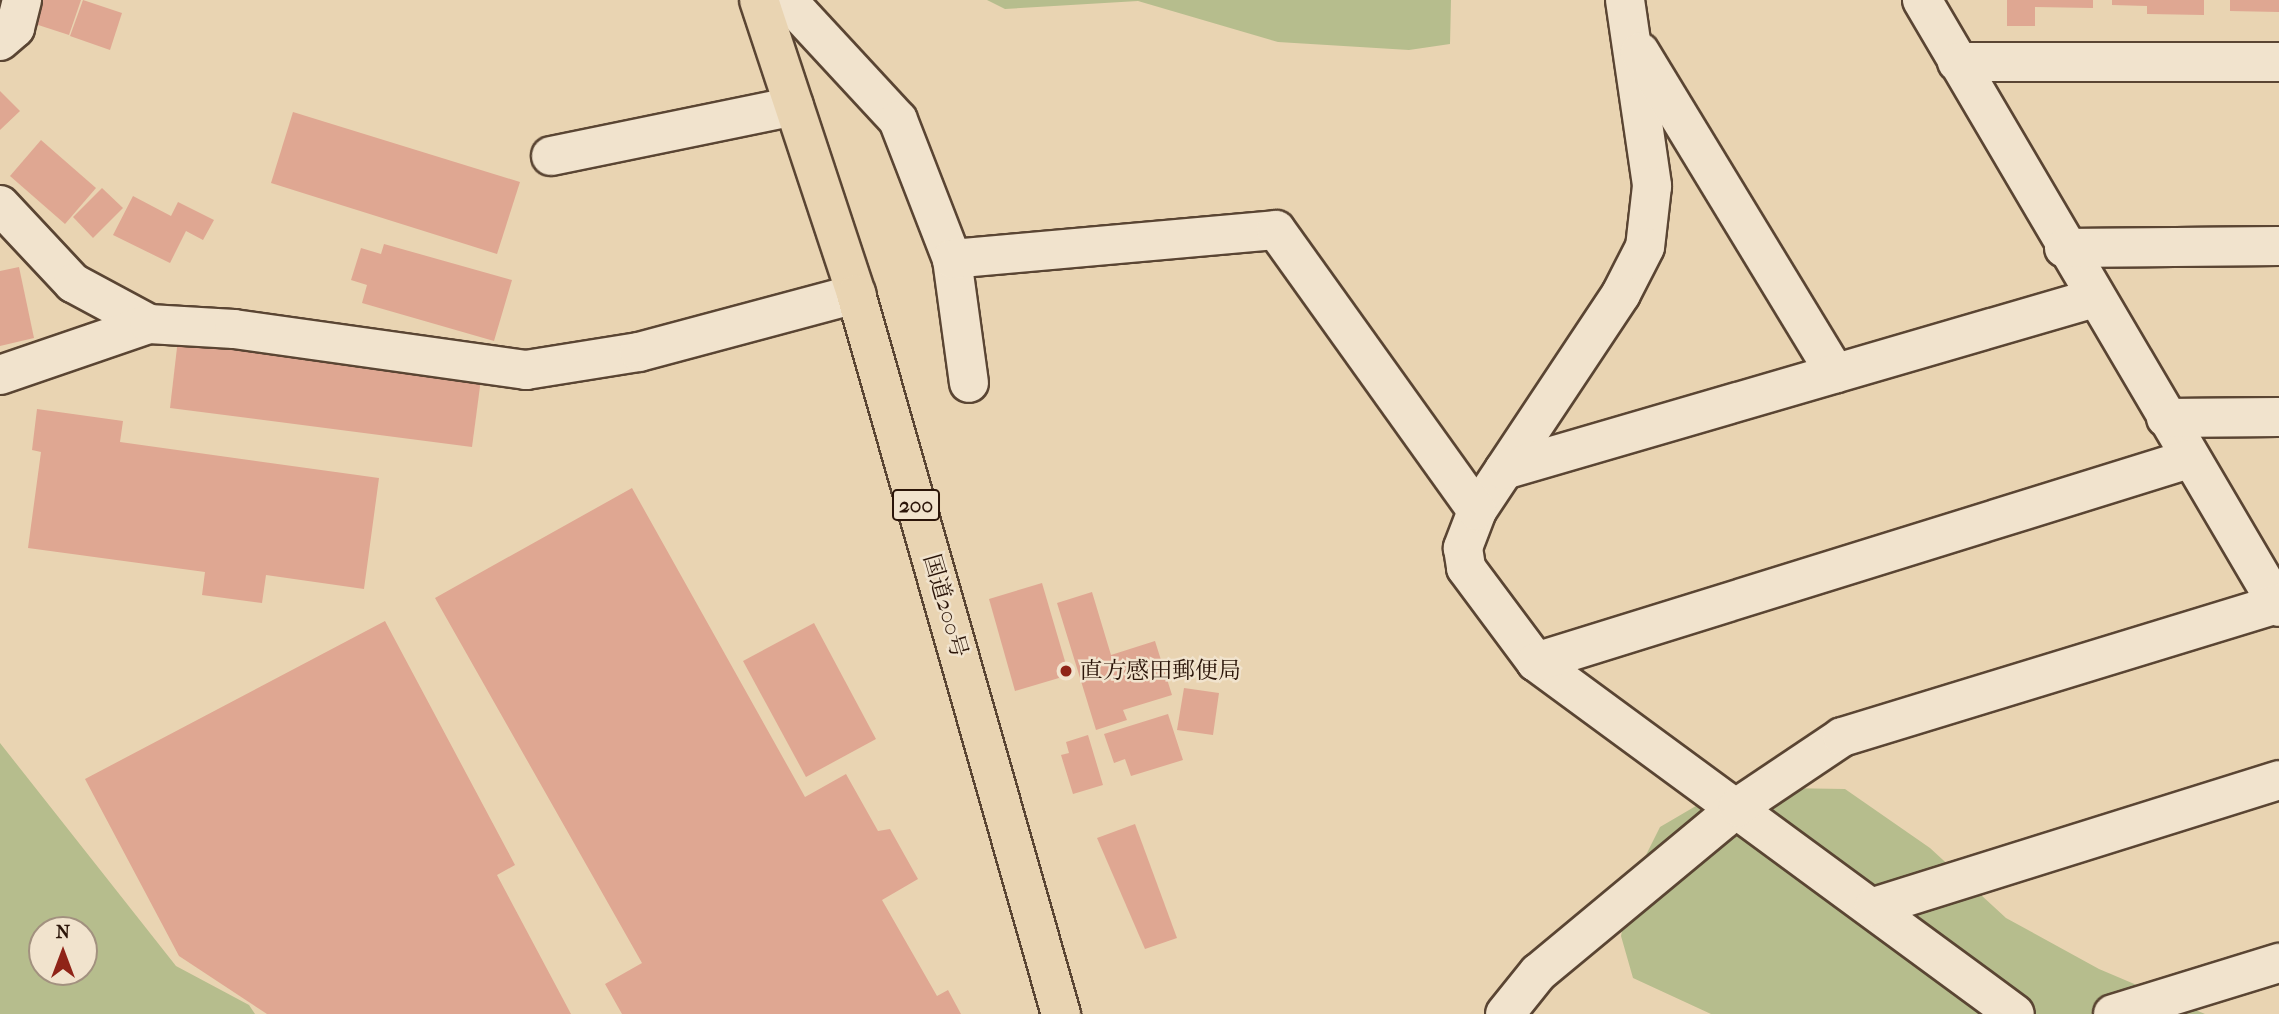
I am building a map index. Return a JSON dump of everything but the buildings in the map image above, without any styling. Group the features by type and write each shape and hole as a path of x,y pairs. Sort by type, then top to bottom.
{"highway":[{"name":"国道200号","path":"759,0 856,295 1061,1014"}],"street":[{"path":"0,41 15,27 22,0"},
{"path":"788,0 898,120 952,259 969,383"},
{"path":"1505,1014 1538,973 1738,807 1842,737 1883,721 2278,605 2064,248 1922,0"},
{"path":"1627,18 1835,373"},
{"path":"1627,18 1652,186 1645,247 1621,294 1477,511 1463,548 1466,568 1535,662 1874,906 2015,1014"},
{"path":"1957,62 2279,62"},
{"path":"551,156 794,106"},
{"path":"0,205 74,283 149,324"},
{"path":"952,259 1276,230 1477,511"},
{"path":"2064,248 2279,246"},
{"path":"0,375 149,324 234,330 526,370 639,352 856,295"},
{"path":"1504,470 2094,298"},
{"path":"2166,418 2279,417"},
{"path":"1535,662 2189,459"},
{"path":"1874,906 2279,780"},
{"path":"2113,1014 2279,963"}],"green space":[{"path":"987,0 1451,0 1450,44 1409,50 1278,42 1138,1 1005,9"},
{"path":"0,743 176,966 249,1005 255,1014 0,1014"},
{"path":"1783,788 1845,789 1930,848 2006,918 2099,969 2205,1014 1711,1014 1633,978 1621,936 1630,887 1660,827 1701,803"}],"place":[{"name":"直方感田郵便局","path":"1066,671"}]}
